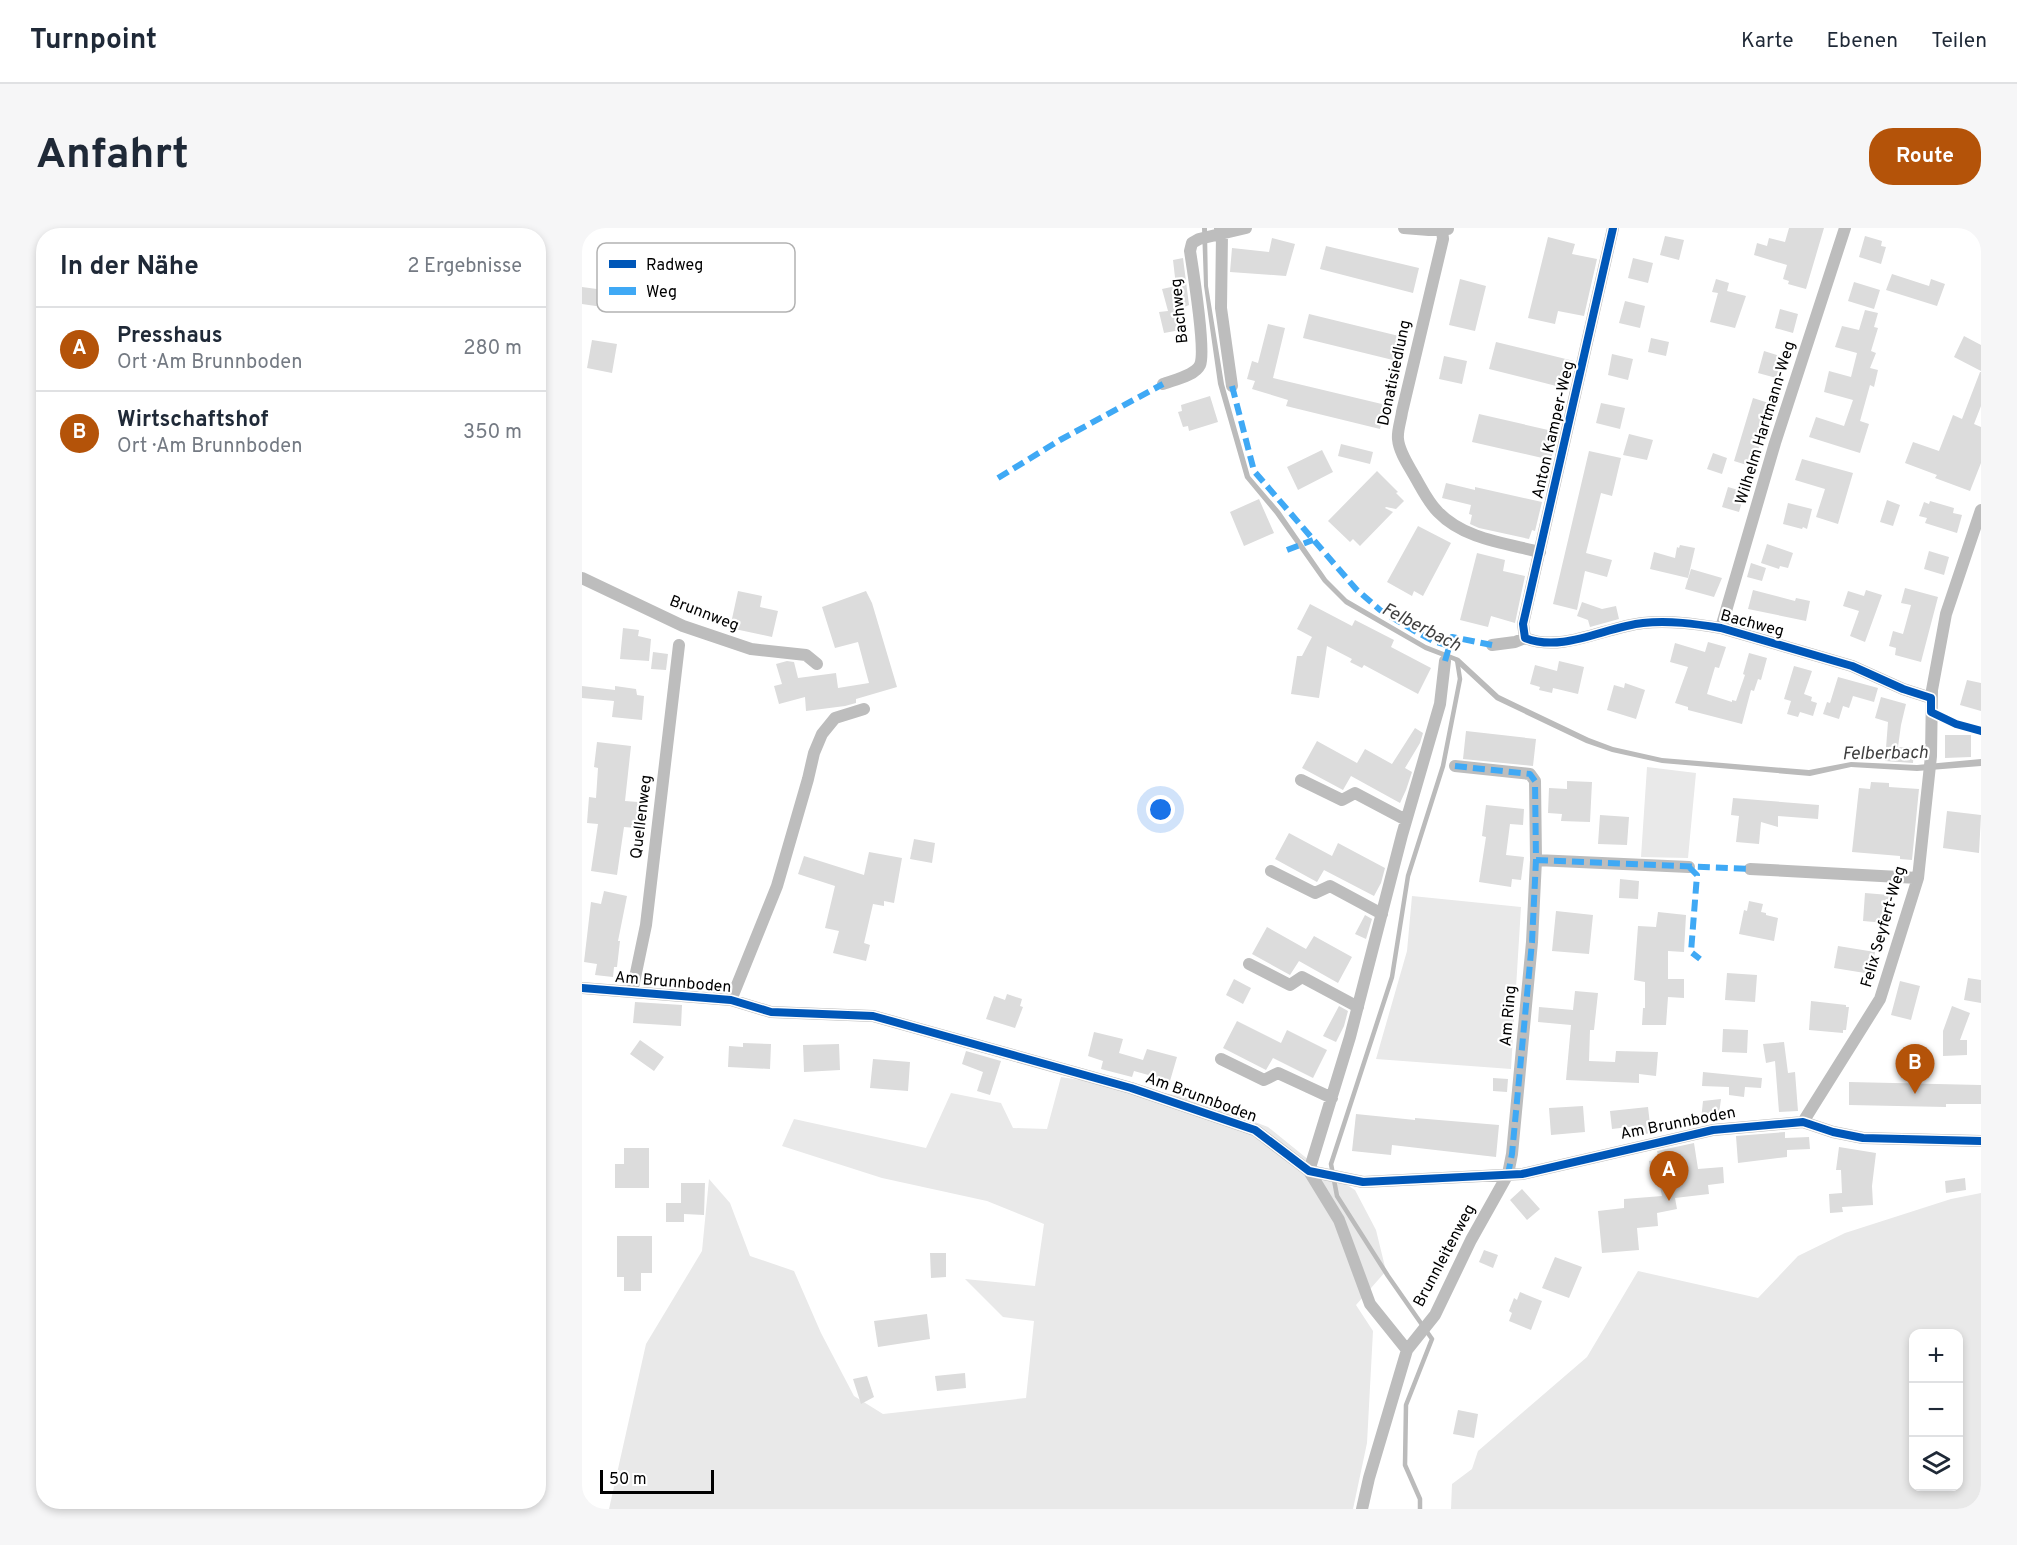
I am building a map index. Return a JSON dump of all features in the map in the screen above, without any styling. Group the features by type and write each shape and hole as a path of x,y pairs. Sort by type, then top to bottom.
{"street":[{"path":"1232,386 1213,234 1246,228"},
{"path":"1404,228 1429,231 1446,229"},
{"name":"Anton Kamper-Weg","path":"1525,638 1523,624 1613,228"},
{"name":"Wilhelm Hartmann-Weg","path":"1722,628 1775,443 1845,228"},
{"name":"Donatisiedlung","path":"1446,229 1402,412 1398,439 1402,455 1435,510 1453,525 1476,536 1539,552"},
{"name":"Bachweg","path":"1163,384 1196,371 1201,364 1200,332 1190,251 1192,243 1213,234"},
{"name":"Felix Seyfert-Weg","path":"1803,1122 1880,999 1918,878 1930,768 1930,698 1946,614 1981,510"},
{"name":"Brunnweg","path":"582,578 683,626 750,649 806,655 817,664"},
{"name":"Bachweg","path":"1492,645 1515,642 1525,638 1534,641 1574,639 1644,623 1690,624 1722,628 1852,666 1903,689 1930,698"},
{"name":"Quellenweg","path":"632,992 646,925 679,645"},
{"path":"1407,1350 1370,1304 1339,1220 1309,1171 1358,1007 1406,820 1440,704 1445,661"},
{"name":"Am Brunnboden","path":"731,1000 777,886 814,753 822,734 835,718 864,709"},
{"name":"Am Ring","path":"1455,766 1530,774 1535,781 1536,860 1532,942 1512,1154 1508,1174"},
{"path":"1301,780 1342,800 1355,793 1406,820"},
{"path":"1536,860 1689,867"},
{"path":"1750,869 1918,878"},
{"path":"1271,871 1315,893 1330,886 1382,914"},
{"path":"1249,964 1290,985 1302,977 1358,1007"},
{"name":"Am Brunnboden","path":"582,988 731,1000 771,1012 873,1016 1131,1088 1255,1130 1309,1171 1363,1182 1522,1174 1713,1131 1803,1122 1833,1132 1863,1138 1981,1141"},
{"path":"1221,1059 1264,1080 1278,1073 1332,1098"},
{"name":"Brunnleitenweg","path":"1362,1509 1407,1350 1431,1320 1471,1240 1508,1174"}],"shaded area":[{"path":"1202,228 1207,228 1208,286 1224,384 1250,476 1280,511 1327,579 1347,599 1426,645 1459,658 1499,695 1613,747 1662,758 1809,770 1851,762 1917,765 1981,759 1981,766 1917,771 1851,767 1810,776 1662,763 1612,752 1586,743 1496,700 1454,661 1425,650 1345,604 1323,582 1275,514 1245,478 1218,384 1204,286"},
{"path":"1647,767 1696,773 1688,858 1641,857"},
{"path":"1412,896 1521,907 1511,1069 1376,1059 1407,951"},
{"path":"1061,1077 1189,1097 1268,1127 1315,1165 1355,1190 1376,1230 1386,1271 1356,1305 1373,1331 1367,1443 1353,1509 609,1509 646,1344 702,1251 709,1179 730,1203 750,1256 794,1271 821,1333 854,1396 883,1414 1026,1398 1034,1321 1003,1317 965,1279 1035,1286 1044,1224 987,1201 882,1178 782,1146 794,1119 926,1148 951,1093 1001,1103 1013,1128 1047,1129"},
{"path":"1981,1193 1981,1509 1451,1509 1452,1484 1472,1469 1478,1451 1587,1357 1638,1271 1758,1298 1798,1256 1845,1233 1951,1199"}],"building":[{"path":"1789,228 1824,228 1806,289 1788,284 1789,281 1783,279 1787,265 1754,255 1757,243 1767,246 1769,238 1785,242"},
{"path":"1665,236 1684,240 1679,260 1660,255"},
{"path":"1865,236 1882,241 1881,246 1886,247 1881,264 1859,257"},
{"path":"1548,237 1575,244 1572,254 1597,259 1584,316 1558,311 1555,324 1528,318"},
{"path":"1272,238 1295,244 1286,276 1230,272 1232,248 1269,252"},
{"path":"1326,246 1419,268 1413,293 1320,269"},
{"path":"1183,258 1189,305 1182,308 1186,329 1164,333 1159,312 1168,311 1162,289 1176,286 1173,260"},
{"path":"1633,258 1653,263 1648,283 1628,278"},
{"path":"1892,274 1929,286 1931,279 1945,284 1937,306 1886,290"},
{"path":"1460,279 1486,286 1475,331 1449,325"},
{"path":"1716,279 1729,283 1727,291 1746,296 1735,328 1710,322 1718,293 1712,292"},
{"path":"1854,282 1880,290 1874,309 1848,301"},
{"path":"582,287 597,289 597,306 582,304"},
{"path":"1625,301 1645,306 1640,328 1619,323"},
{"path":"1780,309 1798,314 1793,333 1775,328"},
{"path":"1865,310 1878,313 1874,327 1878,328 1871,351 1876,353 1870,368 1878,370 1874,387 1870,385 1860,421 1869,424 1860,453 1809,437 1816,417 1844,426 1853,400 1824,392 1829,371 1851,377 1857,353 1835,347 1842,326 1859,330"},
{"path":"1309,314 1403,337 1397,361 1303,338"},
{"path":"1268,324 1285,328 1273,378 1386,405 1380,429 1286,406 1288,400 1252,389 1255,381 1247,379 1252,361 1258,363"},
{"path":"1964,336 1981,345 1981,371 1954,357"},
{"path":"1651,338 1669,342 1666,356 1648,352"},
{"path":"592,340 617,344 612,373 587,368"},
{"path":"1496,342 1574,361 1568,389 1489,369"},
{"path":"1764,351 1786,358 1780,379 1758,373"},
{"path":"1612,354 1633,359 1628,380 1608,375"},
{"path":"1444,356 1467,361 1462,384 1439,379"},
{"path":"1980,372 1981,406 1974,424 1981,427 1981,463 1970,491 1935,478 1937,475 1905,463 1913,442 1939,451 1953,415 1962,419"},
{"path":"1210,396 1218,422 1189,431 1188,426 1183,427 1178,412 1182,411 1181,405"},
{"path":"1753,398 1772,404 1753,467 1734,461"},
{"path":"1601,403 1625,408 1620,429 1596,423"},
{"path":"1479,414 1557,432 1551,460 1472,442"},
{"path":"1629,434 1653,440 1647,460 1623,455"},
{"path":"1341,444 1373,452 1370,464 1338,456"},
{"path":"1322,450 1333,472 1298,490 1287,467"},
{"path":"1589,451 1621,458 1612,496 1601,493 1586,553 1612,560 1607,577 1585,571 1577,610 1553,604"},
{"path":"1713,453 1727,458 1722,474 1707,469"},
{"path":"1802,459 1853,473 1838,524 1816,517 1825,489 1795,480"},
{"path":"1377,471 1404,501 1396,509 1385,508 1393,512 1360,546 1353,539 1350,542 1328,521"},
{"path":"1446,483 1542,502 1535,531 1532,530 1529,539 1470,524 1471,505 1442,498"},
{"path":"1728,487 1745,492 1739,512 1722,507"},
{"path":"1259,499 1274,533 1244,546 1230,512"},
{"path":"1887,500 1900,505 1893,526 1880,522"},
{"path":"1930,501 1954,508 1953,513 1962,515 1957,533 1925,523 1927,518 1919,516 1924,502 1929,504"},
{"path":"1788,503 1812,509 1807,529 1783,524"},
{"path":"1418,526 1451,543 1423,596 1414,591 1412,596 1387,582"},
{"path":"1767,544 1793,553 1788,568 1780,566 1779,569 1761,563"},
{"path":"1680,545 1695,548 1688,578 1650,569 1654,552 1675,558 1677,547 1679,548"},
{"path":"1929,551 1949,557 1944,575 1924,569"},
{"path":"1477,553 1505,560 1503,571 1525,576 1515,623 1491,616 1488,627 1460,620"},
{"path":"1751,563 1766,568 1762,581 1747,577"},
{"path":"1691,569 1722,578 1714,597 1685,589"},
{"path":"1905,588 1938,597 1921,662 1895,655 1896,648 1889,646 1893,631 1903,634 1911,605 1901,603"},
{"path":"1753,590 1795,601 1796,598 1810,601 1806,621 1748,609"},
{"path":"1866,590 1882,595 1865,642 1850,636 1859,611 1843,606 1848,591 1864,596"},
{"path":"738,591 762,596 760,607 778,611 772,637 730,628"},
{"path":"866,591 872,603 897,687 856,699 856,703 845,706 806,711 805,697 779,704 774,686 782,684 776,664 787,661 794,662 798,678 836,673 838,688 869,683 858,642 835,648 822,607"},
{"path":"1582,602 1602,609 1616,606 1619,619 1590,627 1588,620 1577,616"},
{"path":"1310,604 1352,626 1355,620 1394,640 1391,647 1431,668 1418,694 1364,665 1362,668 1350,662 1352,659 1327,646 1319,698 1291,694 1297,656 1302,656 1312,637 1297,629"},
{"path":"623,628 639,630 638,636 651,639 649,661 620,659"},
{"path":"1708,642 1726,647 1719,668 1715,667 1707,694 1732,702 1732,700 1736,701 1745,675 1743,674 1749,653 1767,658 1761,680 1758,679 1754,691 1751,690 1742,724 1688,710 1688,707 1675,703 1688,667 1670,662 1675,643 1705,652"},
{"path":"653,652 668,654 666,670 651,669"},
{"path":"1559,661 1584,667 1578,694 1553,688 1552,693 1539,690 1540,687 1530,684 1535,665 1557,671"},
{"path":"1794,666 1812,671 1804,694 1812,697 1811,701 1817,703 1813,716 1800,712 1798,717 1787,714 1791,701 1784,699"},
{"path":"1838,677 1878,688 1874,702 1853,696 1849,708 1843,706 1839,719 1823,714 1827,702 1830,703"},
{"path":"1967,680 1981,683 1981,711 1960,705"},
{"path":"1625,683 1645,690 1636,719 1607,710 1614,685 1624,688"},
{"path":"582,686 615,690 615,686 636,689 637,695 644,696 642,720 612,717 614,701 582,698"},
{"path":"1881,697 1906,704 1898,747 1914,748 1913,763 1885,761 1888,722 1875,718"},
{"path":"1415,728 1423,733 1420,743 1405,768 1412,772 1400,803 1351,776 1343,790 1302,768 1317,741 1357,763 1365,749 1392,764"},
{"path":"1466,731 1536,739 1533,766 1463,759"},
{"path":"1945,735 1971,735 1971,757 1945,758"},
{"path":"597,742 631,746 625,801 638,802 636,828 624,827 617,875 591,871 598,824 587,823 589,797 596,798 598,768 594,767"},
{"path":"1567,781 1592,782 1590,822 1561,821 1562,814 1548,813 1549,788 1567,789"},
{"path":"1871,782 1889,783 1889,787 1919,789 1912,860 1900,859 1900,856 1852,852 1859,788 1870,789"},
{"path":"1733,798 1819,805 1818,819 1778,816 1778,827 1761,822 1759,844 1736,842 1739,816 1731,815"},
{"path":"1486,805 1524,809 1523,825 1510,824 1506,855 1524,857 1521,880 1512,879 1511,887 1479,882 1486,837 1482,836"},
{"path":"1947,811 1981,815 1979,853 1943,848"},
{"path":"1600,815 1629,817 1627,845 1598,844"},
{"path":"1289,833 1332,856 1338,843 1385,868 1374,896 1324,870 1317,882 1275,859"},
{"path":"914,839 935,843 932,863 910,859"},
{"path":"869,852 902,858 894,903 884,901 884,906 873,904 864,943 870,945 866,961 833,953 839,931 825,928 835,886 798,874 804,856 864,875"},
{"path":"1620,879 1639,881 1638,899 1619,898"},
{"path":"604,891 627,896 618,941 620,941 617,967 614,967 613,977 595,975 597,964 584,962 591,902 601,904"},
{"path":"1865,893 1889,895 1886,923 1863,921"},
{"path":"1749,901 1763,904 1761,912 1778,918 1774,941 1739,934 1744,910 1747,911"},
{"path":"1556,911 1593,915 1589,954 1552,951"},
{"path":"1658,912 1686,915 1684,952 1668,951 1668,979 1684,979 1684,998 1668,997 1666,1025 1642,1025 1643,1008 1645,1008 1645,982 1634,980 1638,926 1656,927"},
{"path":"1365,915 1372,919 1366,939 1355,934"},
{"path":"1267,927 1306,949 1314,936 1352,957 1338,983 1299,961 1290,975 1252,954"},
{"path":"1838,946 1875,952 1871,974 1834,968"},
{"path":"1727,973 1757,975 1755,1002 1725,1000"},
{"path":"1968,978 1981,980 1981,1003 1964,1000"},
{"path":"1234,979 1251,988 1243,1004 1226,995"},
{"path":"1900,981 1920,986 1911,1020 1891,1015"},
{"path":"1575,991 1598,993 1594,1030 1590,1030 1589,1061 1615,1062 1616,1051 1658,1052 1656,1076 1639,1074 1639,1083 1566,1080 1571,1025 1538,1022 1539,1007 1573,1010"},
{"path":"1007,994 1022,999 1020,1006 1023,1007 1015,1028 986,1019 994,996 1005,1000"},
{"path":"1811,1001 1849,1007 1846,1030 1843,1030 1843,1033 1809,1030"},
{"path":"635,1002 682,1005 681,1026 633,1023"},
{"path":"1339,1006 1348,1011 1336,1042 1323,1036"},
{"path":"1952,1006 1970,1013 1960,1040 1967,1040 1967,1055 1943,1056 1943,1031"},
{"path":"1237,1021 1281,1043 1287,1030 1327,1050 1313,1078 1273,1058 1266,1070 1223,1048"},
{"path":"1723,1029 1748,1030 1747,1053 1722,1052"},
{"path":"1094,1032 1123,1039 1119,1053 1143,1060 1147,1049 1177,1057 1170,1081 1134,1071 1132,1077 1101,1069 1103,1061 1088,1056"},
{"path":"640,1040 664,1057 654,1071 630,1054"},
{"path":"1784,1042 1788,1073 1795,1072 1798,1111 1779,1112 1775,1061 1766,1063 1763,1044"},
{"path":"743,1043 771,1044 770,1069 728,1067 729,1046 743,1047"},
{"path":"839,1044 840,1070 804,1072 803,1045"},
{"path":"966,1051 1001,1061 990,1095 977,1091 983,1072 962,1064"},
{"path":"873,1059 910,1062 908,1091 870,1088"},
{"path":"1703,1072 1762,1078 1761,1088 1745,1087 1744,1097 1729,1095 1729,1087 1702,1086"},
{"path":"1493,1078 1508,1079 1507,1092 1493,1091"},
{"path":"1849,1082 1981,1085 1981,1104 1946,1104 1946,1107 1849,1105"},
{"path":"1721,1099 1718,1121 1701,1120 1703,1101"},
{"path":"1583,1106 1585,1132 1551,1135 1549,1108"},
{"path":"1648,1107 1651,1133 1638,1135 1637,1126 1612,1129 1610,1111"},
{"path":"1356,1114 1499,1125 1496,1157 1392,1145 1391,1155 1352,1151"},
{"path":"1785,1132 1785,1138 1809,1137 1810,1149 1787,1150 1787,1157 1738,1163 1736,1136"},
{"path":"1694,1143 1698,1169 1723,1167 1724,1183 1708,1185 1709,1194 1675,1198 1677,1209 1657,1213 1658,1226 1637,1228 1639,1250 1602,1253 1598,1211 1624,1208 1624,1199 1662,1196 1657,1172 1651,1173 1649,1161 1659,1159 1657,1151"},
{"path":"1839,1147 1876,1153 1872,1186 1873,1205 1842,1207 1843,1212 1830,1213 1829,1194 1842,1193 1841,1170 1836,1170"},
{"path":"624,1148 649,1148 649,1188 615,1188 615,1164 624,1164"},
{"path":"1965,1178 1966,1190 1946,1193 1945,1181"},
{"path":"681,1183 705,1183 704,1215 684,1214 684,1222 666,1222 666,1203 681,1203"},
{"path":"1522,1189 1540,1209 1527,1220 1510,1200"},
{"path":"617,1236 652,1236 652,1273 641,1273 641,1291 624,1291 624,1277 617,1277"},
{"path":"1484,1250 1498,1255 1493,1268 1479,1262"},
{"path":"930,1253 946,1253 946,1277 931,1278"},
{"path":"1555,1257 1582,1267 1569,1298 1542,1288"},
{"path":"1520,1292 1542,1301 1531,1330 1509,1321 1512,1313 1509,1311 1514,1298 1517,1300"},
{"path":"927,1314 930,1339 878,1347 874,1321"},
{"path":"965,1373 966,1388 937,1391 935,1376"},
{"path":"867,1376 874,1397 861,1404 853,1379"},
{"path":"1458,1410 1478,1414 1474,1438 1453,1434"}],"waterway":[{"name":"Felberbach","path":"1420,1509 1420,1499 1405,1465 1406,1405 1432,1339 1337,1196 1331,1164 1392,977 1408,876 1443,766 1460,679 1457,660"}],"marked path":[{"path":"998,478 1060,440 1163,384"},
{"path":"1232,386 1254,471 1356,589 1380,610 1433,641 1449,646"},
{"path":"1287,550 1313,540"},
{"path":"1445,661 1452,637 1492,645"},
{"path":"1455,766 1530,774 1535,781 1536,860 1532,942 1512,1154 1508,1174"},
{"path":"1536,860 1750,869"},
{"path":"1689,867 1697,875 1691,952 1700,959"}],"cycle path":[{"path":"1613,228 1523,624 1525,638 1554,643 1584,638 1629,625 1653,622 1721,628 1852,666 1903,689 1931,698 1931,712 1956,724 1981,731"},
{"path":"582,988 731,1000 771,1012 873,1016 1131,1088 1255,1130 1309,1171 1363,1182 1522,1174 1713,1130 1803,1122 1833,1132 1863,1138 1981,1141"}],"place":[{"name":"Wirtschaftshof","path":"1915,1094"},
{"name":"Presshaus","path":"1669,1201"}]}
